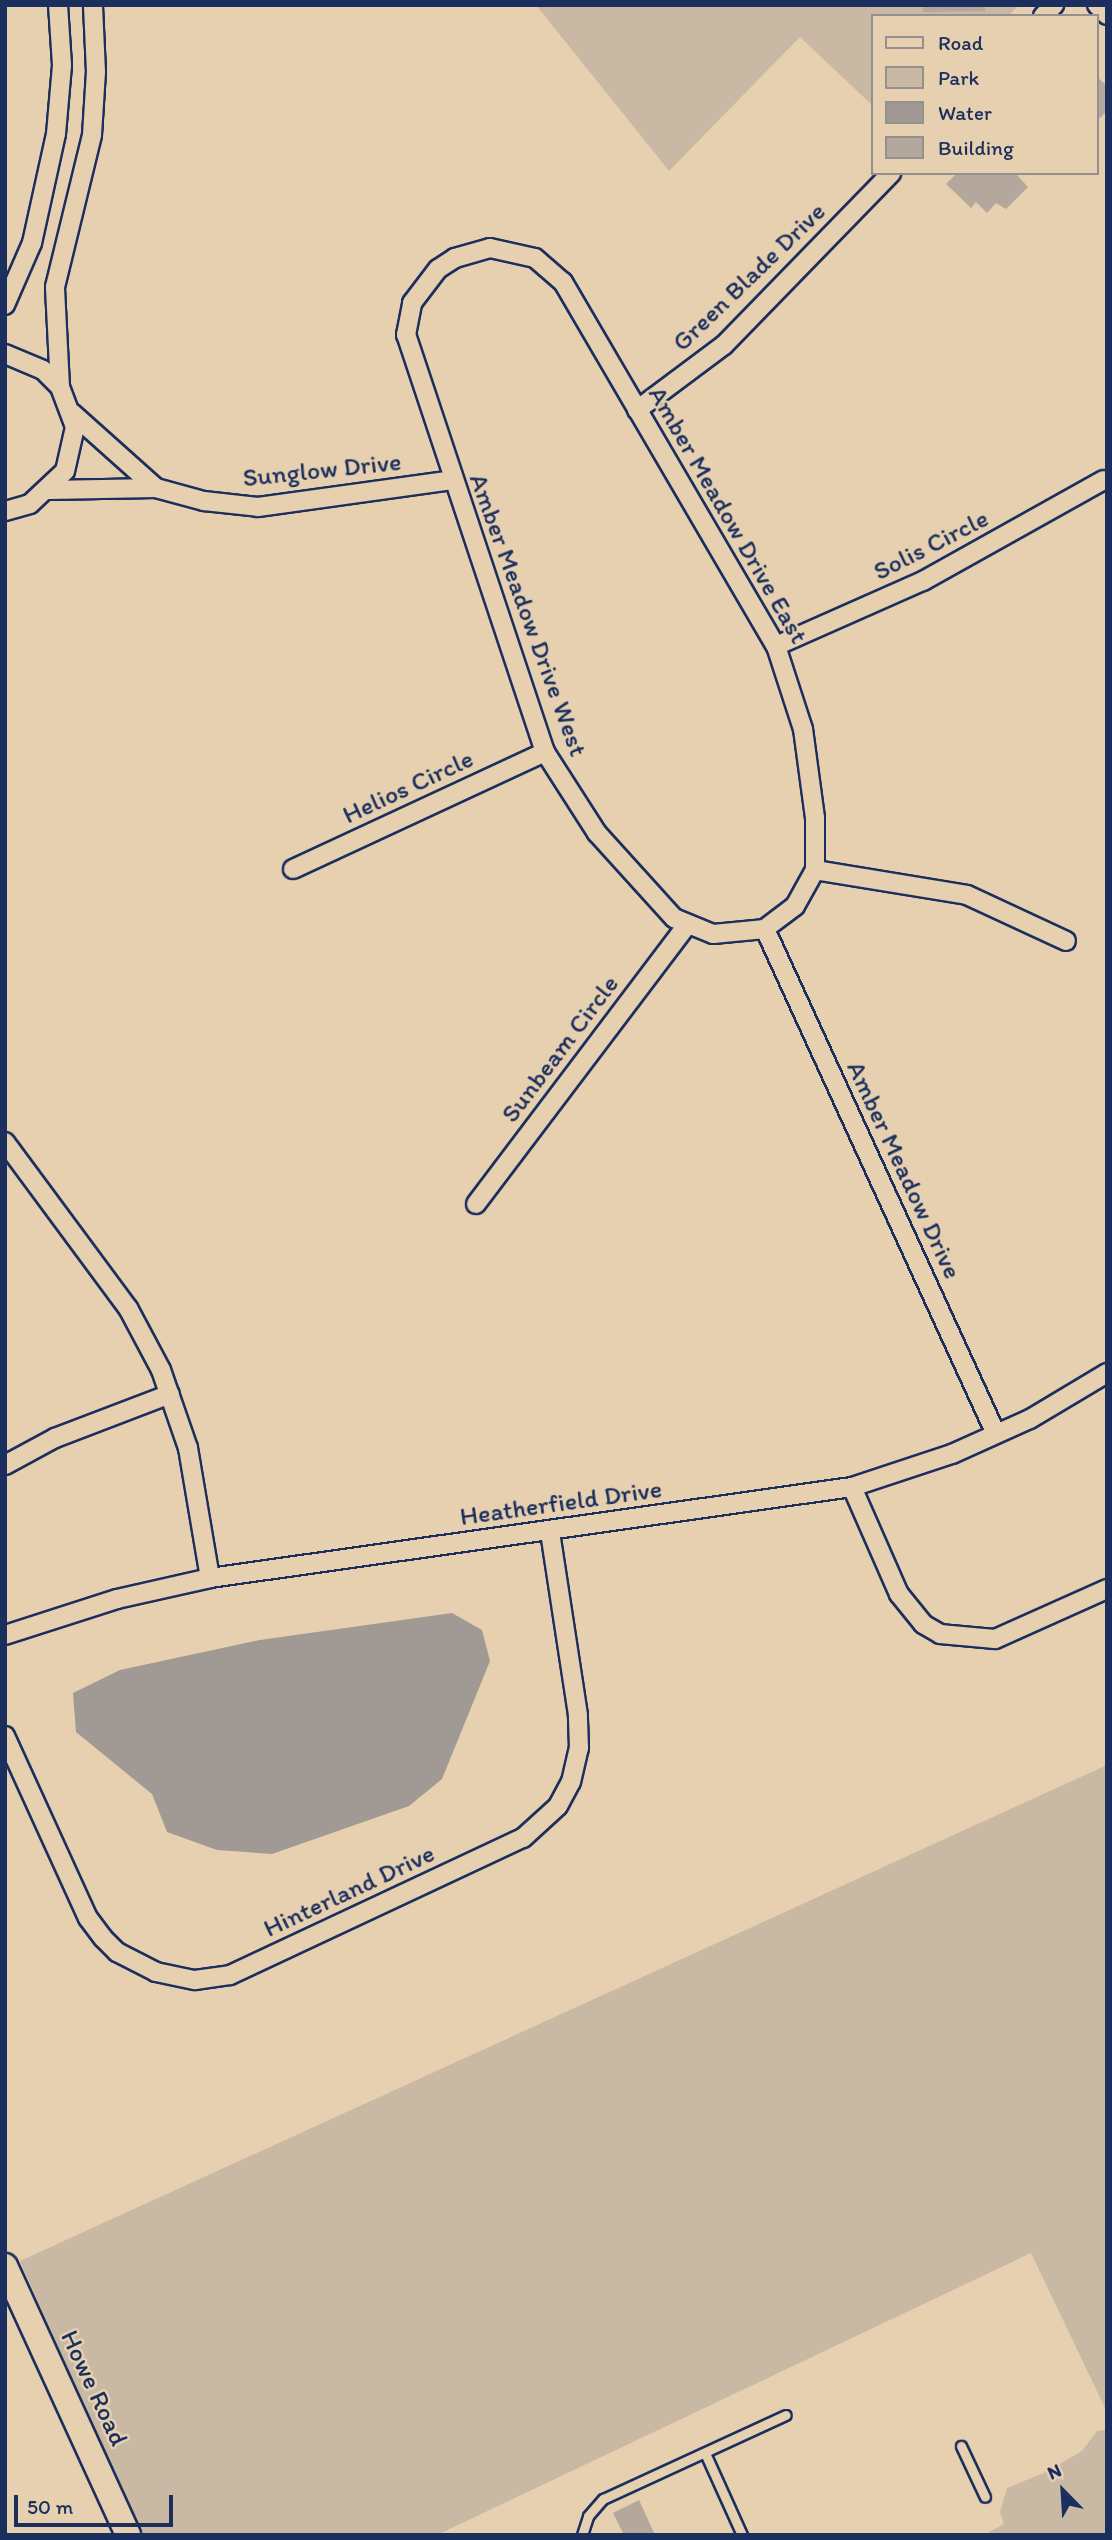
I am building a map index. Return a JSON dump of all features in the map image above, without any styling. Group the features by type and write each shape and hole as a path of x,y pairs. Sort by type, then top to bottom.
{"street":[{"path":"5,305 32,243 56,134 62,65 58,5"},
{"path":"8,514 49,490 71,457 72,413 60,387 55,287 92,135 96,72 93,5"},
{"path":"1097,5 1107,15"},
{"name":"Green Blade Drive","path":"638,410 724,345 889,175"},
{"name":"Amber Meadow Drive East","path":"455,258 489,248 504,249 535,258 552,270 578,304 776,646 803,729 815,818 815,870 795,906 765,929"},
{"name":"Amber Meadow Drive West","path":"455,258 420,289 412,303 406,335 452,480 545,752 597,833 643,887 686,926 730,936 765,929"},
{"path":"5,355 33,362 60,387"},
{"name":"Sunglow Drive","path":"72,413 156,488"},
{"name":"Sunglow Drive","path":"49,490 156,488 204,501 258,507 452,480"},
{"name":"Solis Circle","path":"776,646 923,581 1104,481"},
{"name":"Helios Circle","path":"293,869 545,752"},
{"path":"815,870 967,895 1066,941"},
{"name":"Sunbeam Circle","path":"476,1204 686,926"},
{"name":"Amber Meadow Drive","path":"765,929 996,1434"},
{"path":"5,1142 128,1308 170,1394 188,1448 210,1578"},
{"name":"Heatherfield Drive","path":"5,1635 117,1599 210,1578 550,1533 852,1487 996,1434 1072,1397 1107,1373"},
{"path":"5,1465 55,1438 170,1394"},
{"path":"852,1487 899,1594 923,1623 940,1634 995,1639 1107,1589"},
{"name":"Hinterland Drive","path":"5,1736 88,1917 103,1938 117,1952 156,1972 195,1980 230,1975 523,1838 558,1806 571,1782 579,1748 578,1715 550,1533"},
{"name":"Howe Road","path":"5,2266 128,2535"}],"lane":[{"path":"582,2535 588,2516 603,2500 786,2415"},
{"path":"961,2446 985,2497"},
{"path":"705,2453 742,2535"}],"green space":[{"path":"536,5 1019,5 1010,14 870,14 870,103 800,37 669,171"},
{"path":"1107,1765 1107,2412 1031,2253 437,2535 141,2535 20,2261"},
{"path":"1107,2430 1107,2535 984,2535 1004,2524 1000,2512 1007,2488 1044,2473 1082,2451 1097,2431"}],"water":[{"path":"452,1613 482,1630 490,1661 442,1779 409,1806 272,1854 217,1850 167,1832 152,1794 76,1732 73,1693 120,1670 260,1640"}],"building":[{"path":"923,5 985,5 985,11 923,12"},
{"path":"1098,78 1107,86 1107,111 1100,118"},
{"path":"955,175 1017,175 1028,187 1006,209 996,203 987,213 976,202 971,208 946,184"},
{"path":"639,2500 655,2535 624,2535 613,2513"}]}
